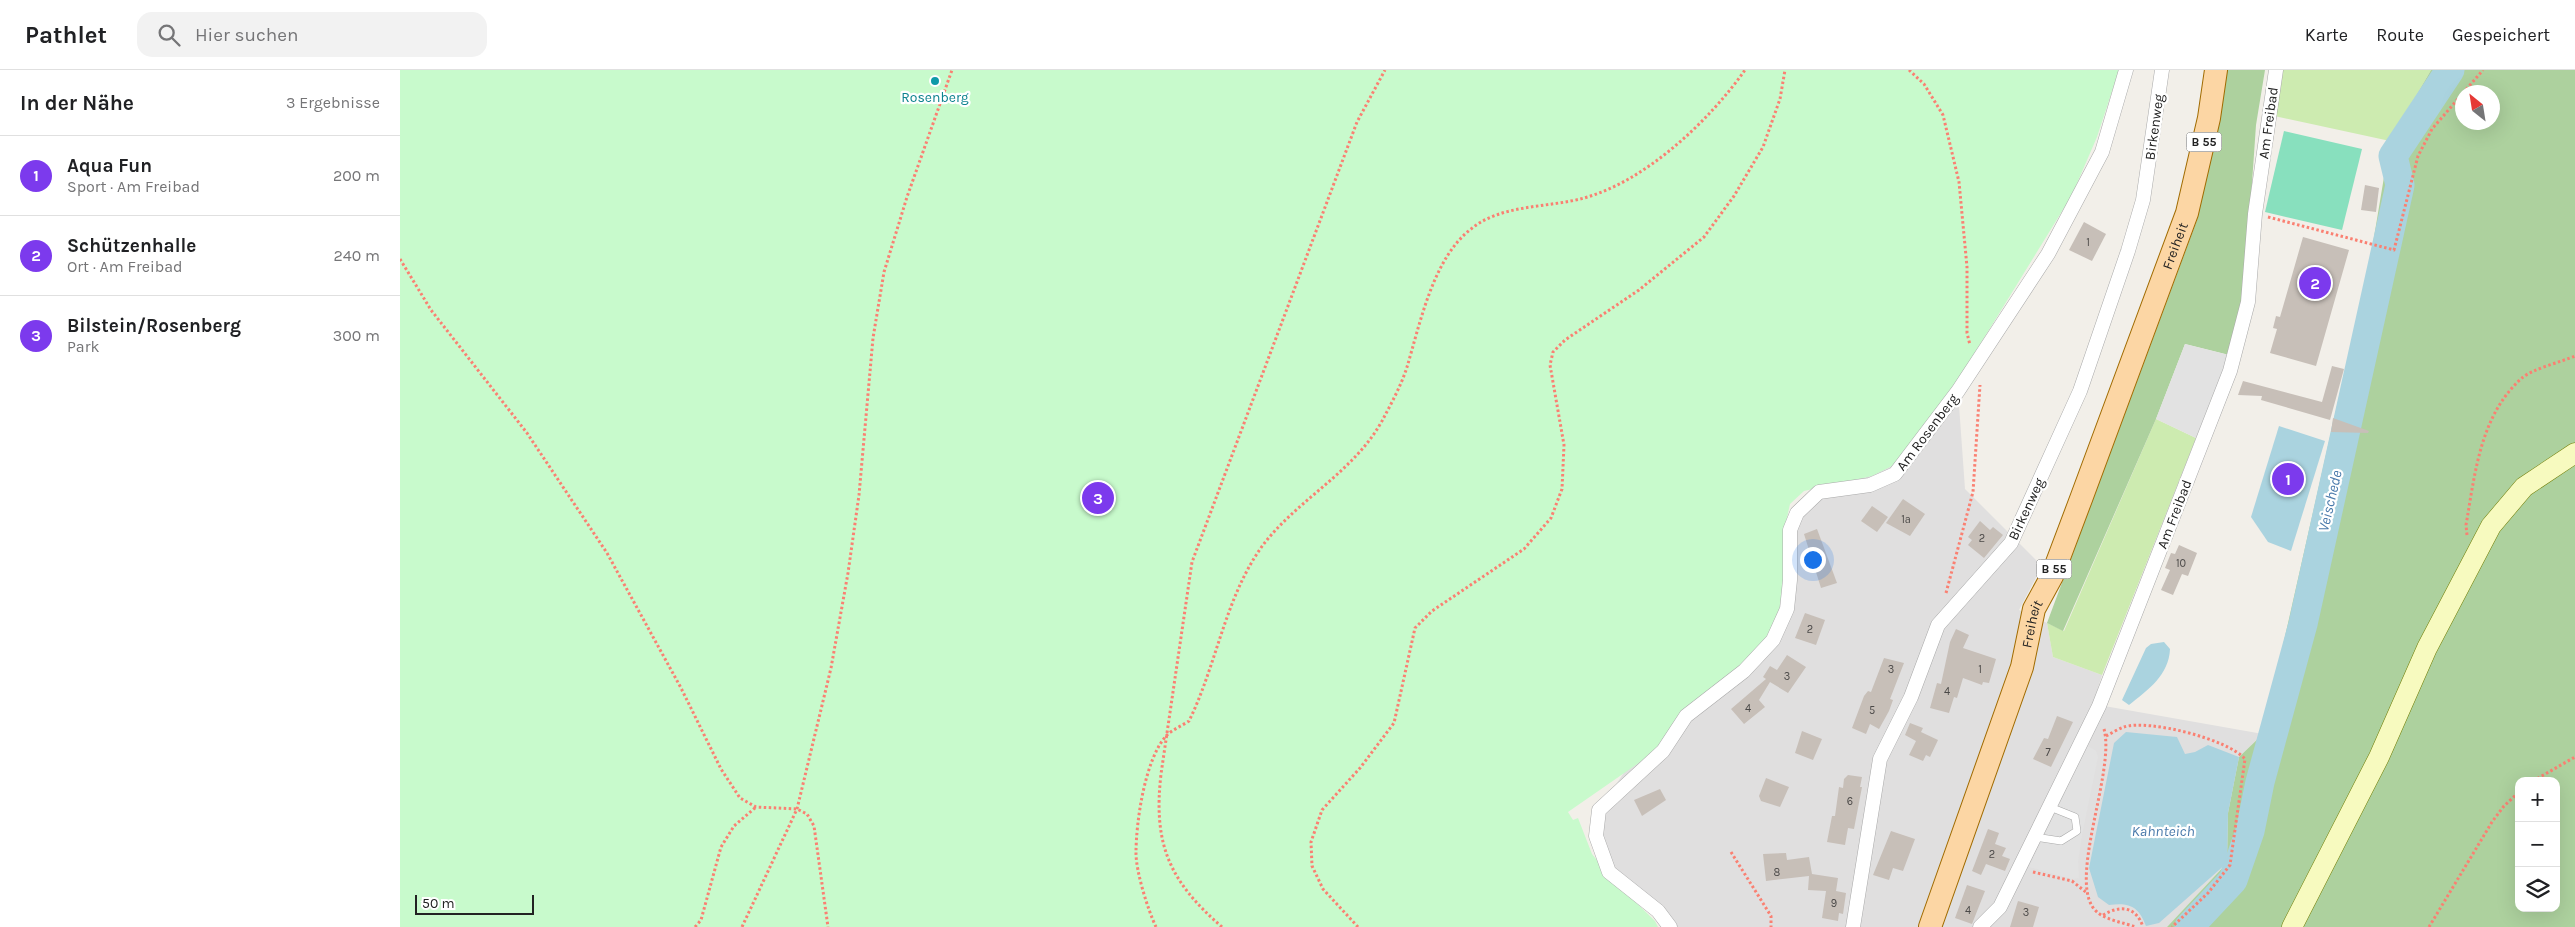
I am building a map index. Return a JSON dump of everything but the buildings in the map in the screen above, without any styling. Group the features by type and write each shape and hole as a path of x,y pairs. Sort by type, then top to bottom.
{"main road":[{"name":"Freiheit","path":"1930,927 2022,667 2034,609 2052,576 2187,213 2209,118 2216,70"},
{"path":"2292,927 2379,757 2427,648 2491,526 2524,487 2575,453"}],"street":[{"name":"Am Rosenberg","path":"1670,927 1658,911 1609,872 1596,836 1599,810 1663,750 1686,716 1744,671 1773,640 1787,609 1790,580 1790,530 1797,513 1819,492 1870,485 1895,474 1976,365 2048,254 2102,152 2126,70"},
{"name":"Birkenweg","path":"1853,927 1880,759 1911,697 1938,625 2011,544 2080,391 2143,200 2162,70"},
{"name":"Am Freibad","path":"1980,927 2000,908 2099,706 2230,372 2248,302 2255,214 2276,70"}],"lane":[{"path":"2035,837 2061,841 2077,831 2075,817 2050,806"}],"path":[{"path":"742,927 797,809 831,668 848,573 860,495 873,338 884,272 907,196 952,70"},
{"path":"1222,927 1200,908 1183,886 1168,855 1159,830 1158,804 1192,562 1357,122 1385,70"},
{"path":"1156,927 1148,911 1136,854 1142,792 1151,764 1167,734 1189,721 1195,710 1245,571 1278,527 1344,470 1365,446 1380,424 1406,370 1427,300 1445,262 1458,241 1471,228 1486,219 1511,212 1583,198 1606,191 1645,168 1706,118 1724,99 1745,70"},
{"path":"1358,927 1323,889 1312,866 1311,842 1322,810 1360,768 1394,723 1415,628 1432,610 1524,548 1551,518 1562,489 1564,445 1550,365 1553,352 1565,340 1638,290 1704,237 1734,196 1763,147 1780,99 1785,70"},
{"path":"1909,70 1924,84 1943,115 1957,174 1965,231 1966,333 1980,382 1973,492 1945,596"},
{"path":"2255,214 2394,250 2418,156 2432,129 2483,70"},
{"path":"400,259 431,310 528,433 607,553 680,688 721,769 740,798 756,807 797,809 807,814 814,826 828,927"},
{"path":"2470,563 2466,525 2478,458 2494,412 2523,377 2575,356"},
{"path":"2099,706 2106,736 2105,769 2086,862 2088,893 2093,907 2102,915 2136,927"},
{"path":"2106,736 2131,726 2176,731 2221,743 2238,750 2245,758 2230,865 2208,893 2172,927"},
{"path":"2540,777 2575,757"},
{"path":"2429,927 2492,822 2504,806 2515,796"},
{"path":"695,927 702,920 721,846 734,826 756,807"},
{"path":"1731,852 1771,916 1772,927"},
{"path":"2019,869 2072,881 2088,893"},
{"path":"2102,915 2113,909 2126,908 2138,915 2143,927"}],"shaded area":[{"path":"2185,344 2229,355 2196,438 2156,419"},
{"path":"1958,391 1965,489 2042,566 2019,610 2047,623 2053,657 2102,675 2093,704 2263,734 2239,757 2227,863 2167,927 1670,927 1609,872 1596,836 1599,810 1797,513"},
{"path":"2088,746 2096,751 2098,757 2082,835 2078,862 2079,878 2072,879 2029,867"}],"green space":[{"path":"400,70 2119,70 2097,137 2072,195 1939,411 1892,466 1872,476 1804,491 1790,504 1783,536 1784,577 1778,619 1760,652 1643,760 1568,812 1573,820 1578,818 1592,854 1613,880 1655,921 1658,927 400,927"},
{"path":"2227,70 2265,70 2256,125 2245,285 2229,355 2185,344 2156,419 2063,631 2047,623 2197,220"},
{"path":"2278,70 2431,70 2390,141 2270,115"},
{"path":"2431,70 2575,70 2575,927 2167,927 2227,863 2228,813 2239,757 2263,734 2371,255 2390,141"},
{"path":"2284,131 2362,149 2342,230 2265,212"},
{"path":"2156,419 2196,438 2102,675 2053,657 2047,623 2064,631"}],"water":[{"path":"2279,426 2325,441 2291,551 2268,542 2251,517"},
{"path":"2164,642 2170,649 2166,667 2156,681 2129,705 2122,700 2146,648 2151,644"},
{"name":"Kahnteich","path":"2126,732 2177,737 2185,754 2195,752 2208,745 2239,757 2228,813 2227,863 2159,923 2146,926 2140,914 2133,907 2123,904 2109,905 2098,897 2089,868 2114,743"}],"waterway":[{"name":"Veischede","path":"2189,927 2233,880 2250,831 2260,782 2303,624 2400,185 2393,156 2450,70"}],"place":[{"name":"Rosenberg","path":"935,81"},
{"name":"Schützenhalle","path":"2315,283"},
{"name":"Aqua Fun","path":"2288,479"},
{"name":"Bilstein/Rosenberg","path":"1098,498"}]}
